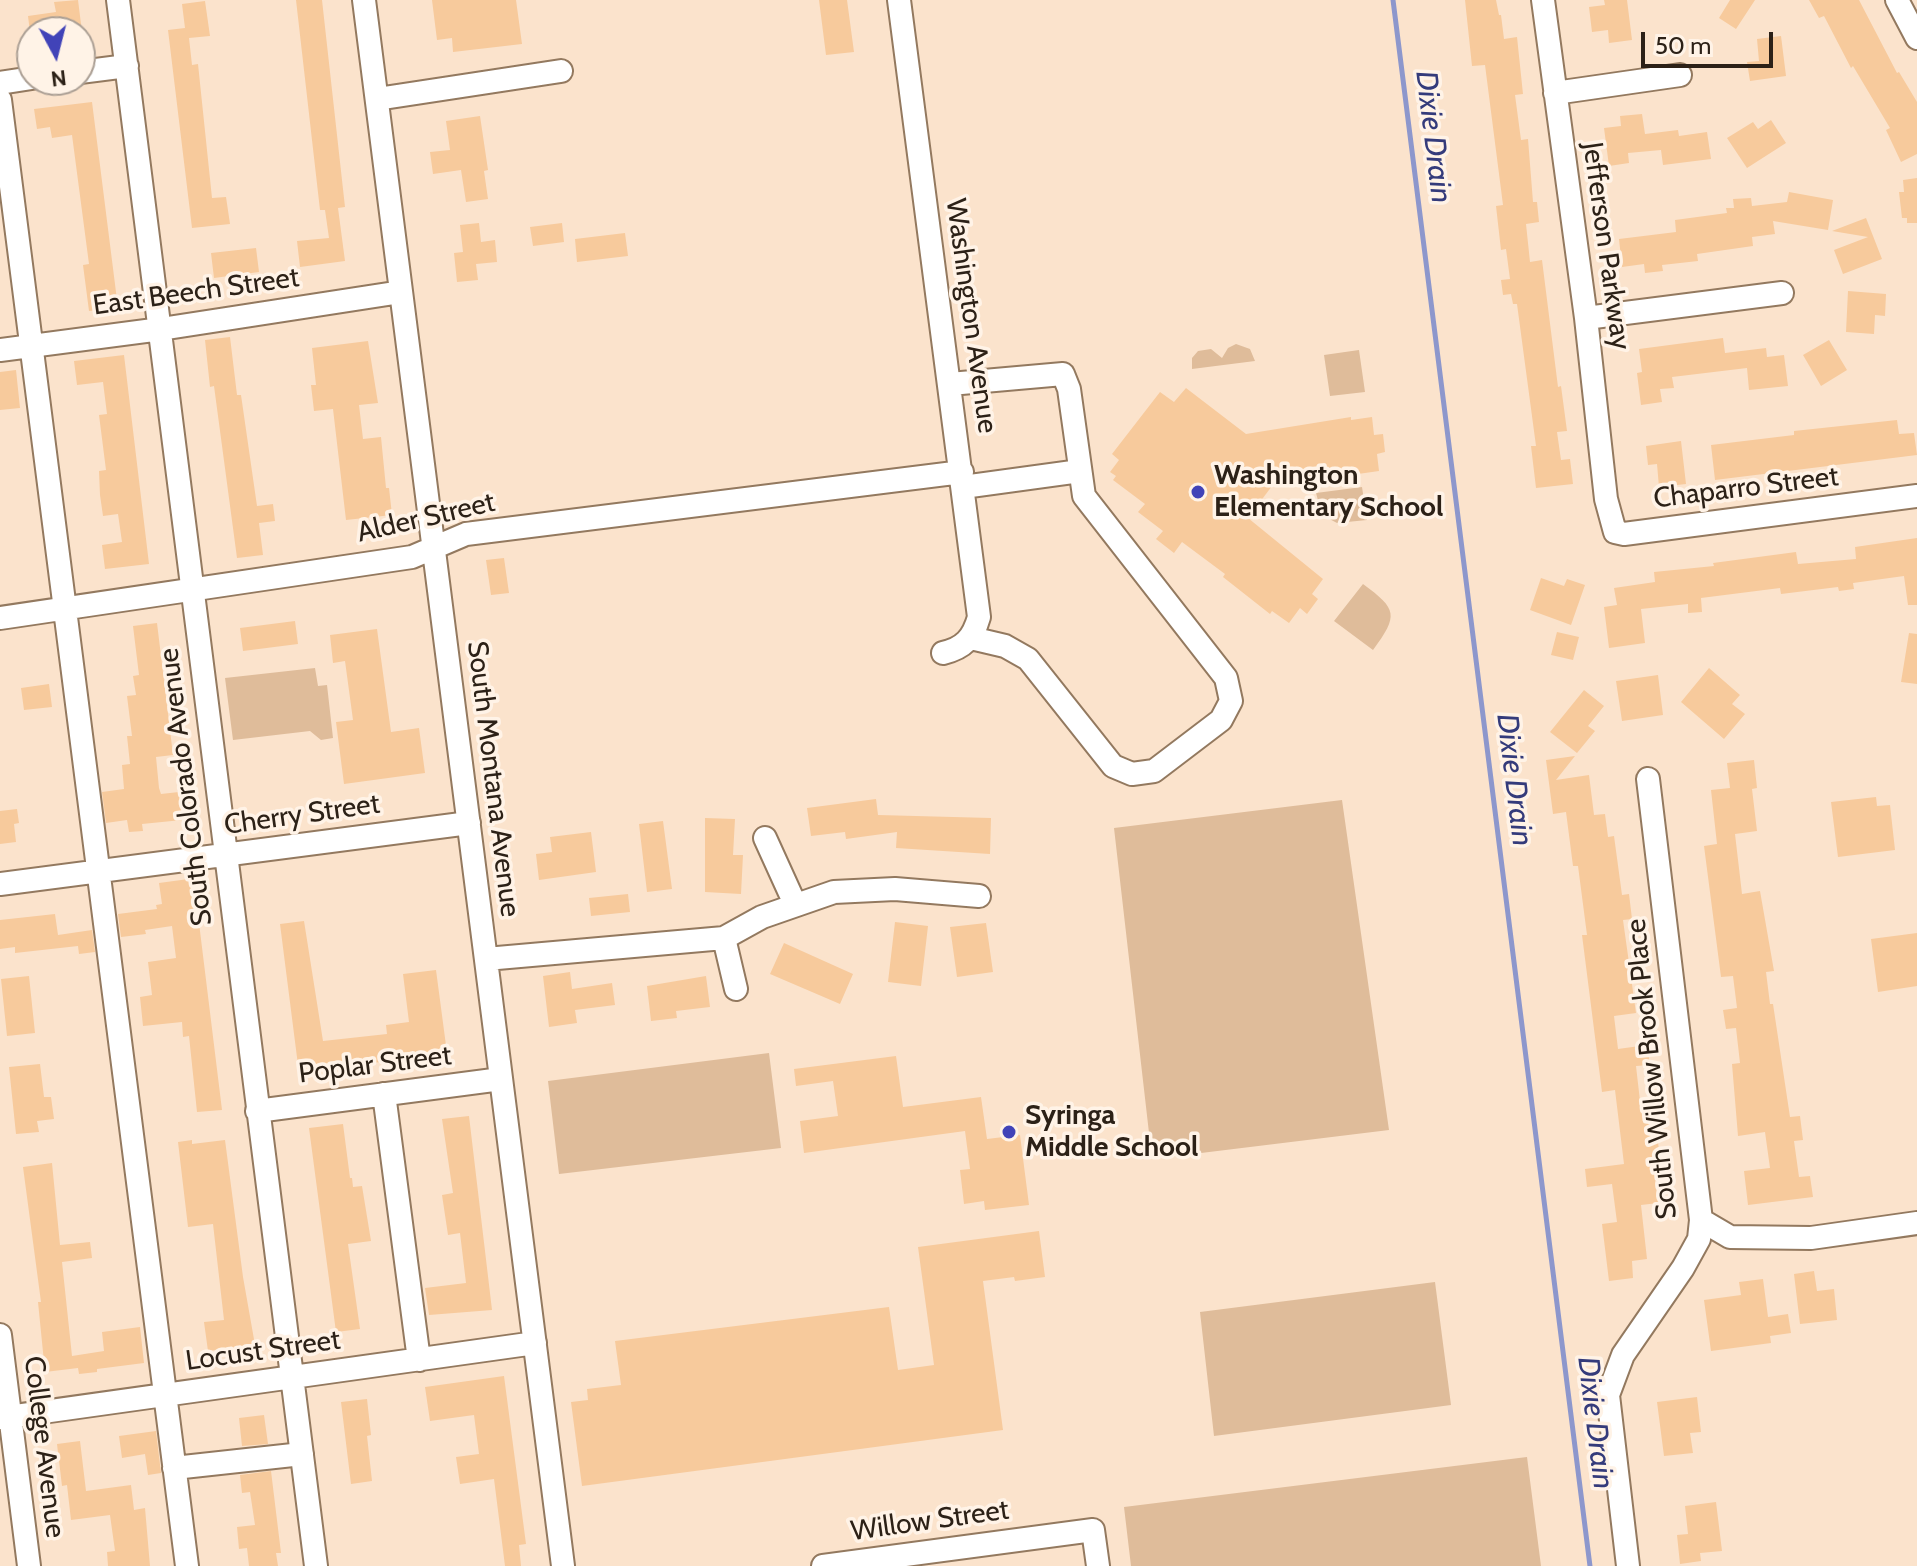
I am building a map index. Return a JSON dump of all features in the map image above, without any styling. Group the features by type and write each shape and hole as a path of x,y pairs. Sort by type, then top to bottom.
{"street":[{"name":"South Colorado Avenue","path":"118,0 316,1566"},
{"name":"South Montana Avenue","path":"364,0 563,1566"},
{"name":"Washington Avenue","path":"899,0 979,617 971,638"},
{"name":"Jefferson Parkway","path":"1543,0 1607,500"},
{"path":"1897,0 1917,38"},
{"path":"96,70 127,66"},
{"path":"377,99 561,71"},
{"path":"1555,93 1680,75"},
{"path":"0,100 187,1566"},
{"name":"East Beech Street","path":"0,350 401,292"},
{"path":"1586,318 1782,293"},
{"path":"943,653 963,646 971,638 1013,649 1028,659 1113,766 1132,774 1154,771 1221,720 1231,701 1226,678 1084,496 1069,389 1063,374 950,384"},
{"name":"Alder Street","path":"0,618 412,557 466,534 962,480 1080,471"},
{"name":"Chaparro Street","path":"1607,500 1615,532 1624,534 1917,496"},
{"name":"South Willow Brook Place","path":"1628,1566 1608,1395 1623,1355 1683,1268 1699,1239 1701,1220 1648,779"},
{"name":"Cherry Street","path":"0,884 469,823"},
{"path":"765,838 795,904"},
{"path":"486,959 724,938 762,917 834,892 895,889 979,896"},
{"path":"724,938 736,989"},
{"name":"Poplar Street","path":"257,1111 501,1079"},
{"path":"384,1094 419,1360"},
{"path":"1701,1220 1730,1237 1811,1238 1917,1223"},
{"name":"College Avenue","path":"0,1335 5,1417 29,1566"},
{"name":"Locust Street","path":"5,1417 535,1343"},
{"path":"174,1468 302,1454"},
{"name":"Willow Street","path":"823,1566 1093,1530 1098,1566"}],"shaded area":[{"path":"1236,344 1250,349 1255,361 1192,369 1192,358 1198,351 1211,349 1222,358 1228,348"},
{"path":"1359,350 1365,392 1330,396 1324,355"},
{"path":"1362,487 1367,520 1337,523 1322,515 1316,493"},
{"path":"1363,584 1383,600 1390,613 1387,628 1373,650 1334,621"},
{"path":"315,668 318,686 327,685 333,738 321,740 310,731 233,740 225,678"},
{"path":"1342,800 1389,1130 1152,1159 1114,828"},
{"path":"769,1053 781,1148 559,1174 548,1081"},
{"path":"1435,1282 1451,1405 1214,1436 1200,1312"},
{"path":"1527,1457 1541,1566 1131,1566 1124,1507"}],"building":[{"path":"78,0 80,16 28,16 56,12 54,2"},
{"path":"296,0 322,0 345,207 338,208 345,261 300,267 297,241 329,238 325,210 320,210"},
{"path":"432,0 516,0 522,44 453,52 452,38 437,40"},
{"path":"819,0 847,0 854,52 826,55"},
{"path":"1465,0 1496,0 1504,39 1517,37 1523,94 1515,95 1521,140 1528,139 1533,202 1537,202 1539,222 1526,224 1530,262 1542,260 1558,387 1561,386 1567,431 1557,432 1561,460 1570,459 1573,484 1536,488 1531,446 1536,446 1517,304 1513,304 1511,294 1503,295 1501,280 1510,279 1506,249 1501,250 1496,206 1503,205 1485,65 1472,66"},
{"path":"1604,0 1627,0 1632,40 1609,43 1608,30 1592,32 1589,7 1605,5"},
{"path":"1730,0 1755,0 1736,29 1719,18"},
{"path":"1809,0 1859,0 1897,73 1917,102 1917,154 1901,162 1886,130 1890,128 1853,66 1851,68 1824,16 1819,18"},
{"path":"205,1 210,36 189,38 192,65 198,64 212,198 226,197 230,224 192,228 168,30 185,28 182,4"},
{"path":"1781,36 1786,76 1750,81 1747,62 1759,61 1757,39"},
{"path":"92,102 118,308 89,311 83,265 89,264 72,135 52,138 50,127 37,129 34,109"},
{"path":"1642,114 1645,134 1678,130 1679,136 1707,132 1711,159 1663,165 1661,150 1628,153 1629,163 1609,166 1604,128 1621,126 1620,116"},
{"path":"480,116 488,170 484,171 488,199 466,202 461,170 433,174 430,152 450,150 446,121"},
{"path":"1771,120 1786,143 1747,168 1727,138 1753,122 1758,129"},
{"path":"1917,178 1917,223 1907,223 1907,218 1902,218 1899,192 1904,192 1903,180"},
{"path":"1789,192 1833,200 1828,230 1773,221 1775,234 1752,237 1753,246 1697,254 1698,261 1662,265 1663,271 1645,273 1644,264 1622,267 1619,239 1676,232 1675,220 1727,213 1726,208 1734,208 1733,199 1751,198 1752,206 1787,202"},
{"path":"1866,218 1882,259 1843,274 1834,250 1868,237 1832,231"},
{"path":"479,223 481,242 495,240 497,262 476,264 478,280 457,282 454,253 463,252 460,225"},
{"path":"562,223 564,242 533,246 530,227"},
{"path":"625,233 628,256 577,262 575,239"},
{"path":"256,248 259,272 214,278 211,253"},
{"path":"1848,291 1886,294 1885,316 1875,315 1874,334 1846,332"},
{"path":"230,337 257,506 273,504 275,521 259,523 263,555 237,558 205,340"},
{"path":"1723,338 1725,353 1766,348 1767,357 1784,355 1788,386 1749,390 1747,368 1672,377 1674,388 1660,389 1662,402 1641,405 1637,373 1642,372 1639,349"},
{"path":"1829,340 1847,370 1821,386 1803,355"},
{"path":"368,341 378,403 359,405 363,439 381,437 392,515 346,520 333,409 314,411 311,385 316,385 312,348"},
{"path":"124,355 149,564 105,569 102,545 122,542 118,514 103,516 100,495 99,471 106,470 99,415 107,414 103,382 77,385 74,361"},
{"path":"16,370 20,408 0,410 0,372"},
{"name":"Washington Elementary School","path":"1186,388 1246,434 1351,417 1351,420 1372,417 1374,435 1383,434 1385,452 1377,454 1379,471 1358,474 1358,477 1272,486 1248,518 1323,579 1312,594 1318,599 1307,614 1300,608 1289,623 1272,611 1270,614 1223,577 1225,574 1182,542 1174,553 1156,539 1163,531 1138,512 1145,504 1113,480 1116,476 1110,472 1119,460 1112,454 1160,392 1174,402"},
{"path":"1897,420 1899,434 1914,433 1917,455 1715,480 1711,445 1794,435 1794,431"},
{"path":"1681,441 1686,484 1659,487 1657,464 1648,465 1646,446"},
{"path":"1917,538 1917,605 1908,605 1904,576 1853,583 1854,589 1839,591 1838,587 1781,594 1780,588 1701,598 1702,612 1688,613 1688,604 1641,609 1645,643 1609,648 1604,607 1617,605 1614,588 1655,582 1654,572 1714,566 1713,563 1796,552 1798,564 1856,559 1855,547"},
{"path":"504,558 509,593 491,595 486,560"},
{"path":"1541,578 1564,586 1567,579 1585,585 1571,625 1530,610"},
{"path":"295,621 298,644 243,651 240,628"},
{"path":"157,623 173,755 156,757 159,788 161,794 179,792 182,820 142,824 143,831 129,832 127,820 106,823 102,792 124,789 122,765 130,764 127,736 132,736 127,696 136,695 133,676 139,675 133,626"},
{"path":"377,629 391,732 419,728 425,773 344,784 336,722 353,720 345,661 333,663 330,635"},
{"path":"1557,632 1579,637 1573,660 1551,655"},
{"path":"1909,633 1917,634 1917,684 1901,682"},
{"path":"1709,668 1740,695 1732,704 1745,714 1724,739 1681,702"},
{"path":"1658,675 1663,715 1622,721 1616,681"},
{"path":"49,684 52,707 24,710 21,688"},
{"path":"1584,690 1604,706 1588,726 1595,731 1577,753 1550,732"},
{"path":"1575,756 1556,780 1589,775 1594,815 1605,814 1608,837 1614,836 1622,895 1629,894 1632,919 1623,920 1636,1013 1614,1016 1618,1049 1647,1045 1650,1065 1636,1066 1640,1101 1653,1099 1665,1179 1655,1181 1658,1203 1641,1205 1647,1259 1632,1261 1633,1278 1609,1281 1602,1224 1617,1222 1612,1184 1587,1187 1585,1169 1624,1164 1615,1090 1602,1092 1582,935 1587,935 1578,866 1573,866 1566,812 1553,814 1546,760"},
{"path":"1754,760 1757,788 1752,789 1757,831 1735,834 1742,894 1760,891 1774,971 1766,972 1770,1004 1773,1004 1790,1117 1800,1116 1803,1140 1794,1141 1799,1177 1810,1176 1813,1197 1748,1205 1744,1171 1770,1168 1765,1132 1738,1136 1732,1064 1740,1063 1736,1028 1726,1029 1723,1010 1737,1008 1733,976 1721,977 1704,846 1717,844 1711,790 1730,788 1727,763"},
{"path":"1876,797 1877,806 1890,805 1895,850 1838,857 1831,802"},
{"path":"876,799 878,815 991,818 990,854 896,848 897,832 846,839 845,832 811,836 807,808"},
{"path":"17,809 19,823 14,824 16,842 0,844 0,811"},
{"path":"705,818 735,819 733,855 743,855 741,894 705,892"},
{"path":"663,821 672,889 647,892 639,824"},
{"path":"591,832 596,872 539,880 536,854 552,852 550,837"},
{"path":"196,878 222,1110 197,1112 189,1036 183,1037 182,1022 143,1026 140,997 152,995 148,962 176,958 172,926 121,937 118,914 157,909 156,905 162,904 159,883"},
{"path":"628,894 630,912 591,916 589,898"},
{"path":"55,914 58,935 92,930 95,952 79,954 78,946 15,953 15,947 0,949 0,920"},
{"path":"304,921 323,1041 387,1034 386,1025 409,1022 403,974 436,970 447,1053 299,1073 280,924"},
{"path":"895,922 928,926 921,986 888,982"},
{"path":"986,923 993,972 957,977 950,927"},
{"path":"1917,933 1917,986 1878,992 1871,939"},
{"path":"784,943 853,974 840,1004 770,974"},
{"path":"570,972 572,989 612,983 615,1005 575,1010 577,1023 549,1027 543,976"},
{"path":"29,976 35,1033 7,1036 1,979"},
{"path":"706,976 710,1007 676,1011 677,1018 651,1021 647,986"},
{"path":"896,1056 903,1107 981,1097 987,1139 1020,1135 1029,1205 985,1210 984,1201 964,1204 960,1170 970,1169 965,1131 804,1153 800,1121 838,1116 833,1081 796,1086 794,1069"},
{"path":"40,1064 44,1097 51,1097 54,1119 37,1121 39,1132 16,1134 9,1067"},
{"path":"469,1116 492,1310 429,1315 425,1288 466,1283 460,1233 448,1235 442,1195 453,1193 442,1119"},
{"path":"343,1124 350,1178 353,1187 362,1186 371,1241 348,1244 360,1329 336,1332 309,1128"},
{"path":"192,1140 192,1144 225,1140 255,1345 208,1351 204,1322 224,1320 213,1224 188,1227 178,1142"},
{"path":"52,1163 60,1245 90,1242 92,1258 62,1262 72,1356 104,1351 102,1332 140,1327 144,1363 79,1374 78,1368 45,1372 38,1302 41,1302 23,1167"},
{"name":"Syringa Middle School","path":"1039,1231 1045,1277 983,1281 1003,1430 582,1486 571,1402 588,1400 587,1389 621,1385 615,1341 889,1307 898,1370 934,1365 918,1247"},
{"path":"1814,1271 1817,1291 1834,1289 1837,1320 1800,1324 1794,1274"},
{"path":"1763,1279 1768,1317 1788,1314 1791,1333 1770,1336 1771,1343 1711,1351 1704,1300 1741,1295 1739,1282"},
{"path":"504,1376 526,1544 519,1545 521,1566 505,1566 494,1479 460,1484 456,1457 479,1454 474,1415 430,1421 425,1387"},
{"path":"1697,1397 1701,1432 1690,1433 1693,1453 1664,1456 1657,1402"},
{"path":"367,1399 372,1481 351,1484 341,1402"},
{"path":"264,1415 268,1444 242,1446 239,1418"},
{"path":"156,1431 161,1473 148,1475 145,1454 122,1458 119,1436"},
{"path":"80,1441 86,1491 131,1485 134,1510 145,1508 150,1566 108,1566 107,1552 115,1551 110,1515 71,1520 67,1485 62,1486 57,1444"},
{"path":"271,1471 281,1553 276,1553 278,1566 249,1566 247,1548 239,1549 237,1527 255,1525 250,1492 242,1493 240,1475"},
{"path":"1716,1502 1722,1551 1700,1553 1701,1561 1680,1564 1677,1535 1688,1534 1685,1506"}],"waterway":[{"name":"Dixie Drain","path":"1393,0 1590,1566"}],"place":[{"name":"Washington Elementary School","path":"1198,492"},
{"name":"Syringa Middle School","path":"1009,1132"}]}
